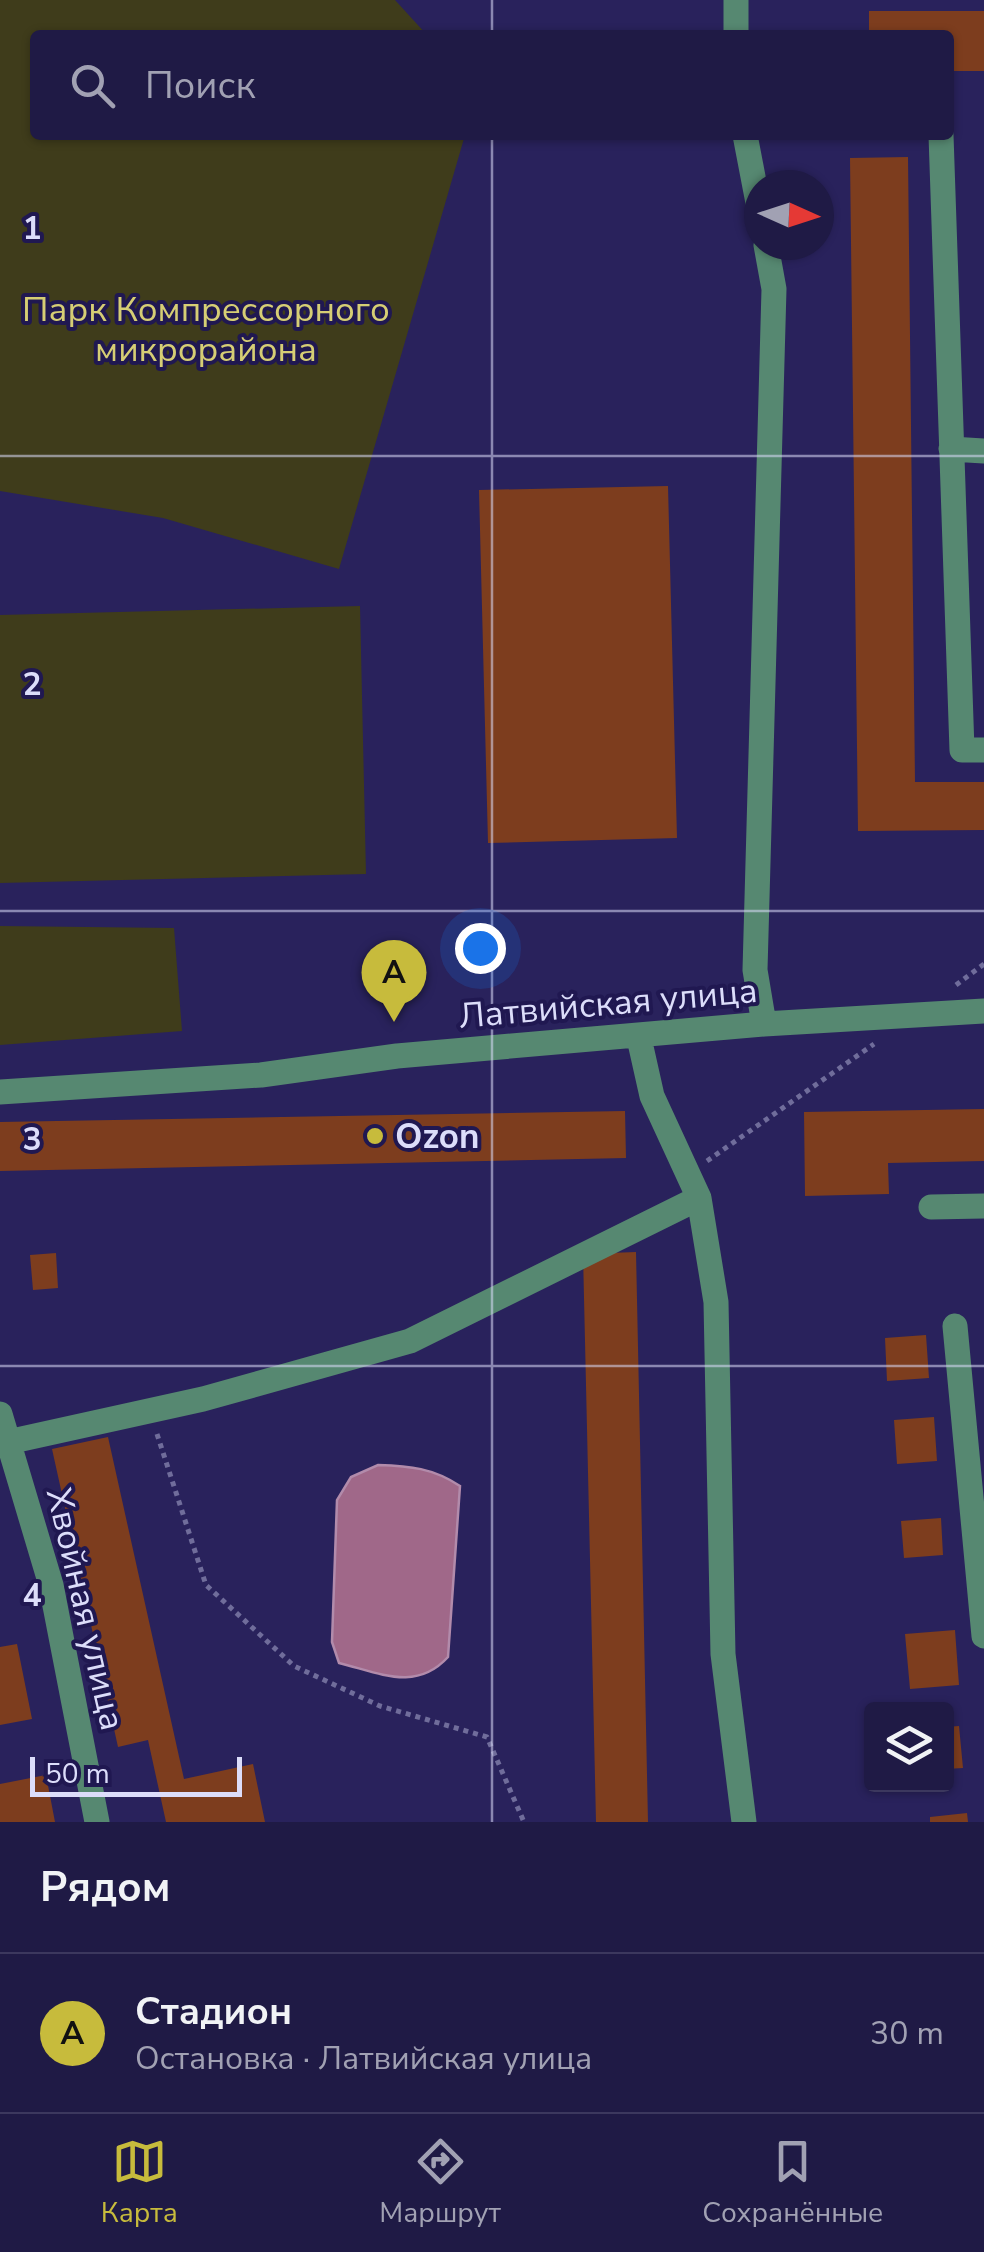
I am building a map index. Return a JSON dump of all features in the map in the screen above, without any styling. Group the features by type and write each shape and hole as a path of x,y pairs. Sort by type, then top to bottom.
{"street":[{"path":"736,0 736,30"},
{"path":"746,140 752,170"},
{"path":"941,140 962,750 984,750"},
{"path":"764,1024 756,970 774,289 769,260"},
{"path":"951,450 984,451"},
{"name":"Латвийская улица","path":"0,1092 261,1075 397,1056 639,1038 764,1024 984,1011"},
{"path":"639,1038 652,1096 694,1186 716,1302 724,1654 744,1822"},
{"path":"8,1442 150,1411 410,1341 694,1186"},
{"path":"931,1207 984,1206"},
{"path":"954,1326 984,1636"},
{"name":"Хвойная улица","path":"0,1414 51,1585 96,1822"}],"path":[{"path":"694,1186 984,964"},
{"path":"150,1411 206,1585 294,1666 380,1706 487,1737 524,1822"}],"green space":[{"name":"Парк Компрессорного микрорайона","path":"0,0 395,0 422,30 30,30 30,140 464,140 339,569 163,518 0,491"},
{"path":"360,606 366,874 0,883 0,615"},
{"path":"0,926 174,928 182,1031 0,1045"}],"shaded area":[{"path":"378,1465 421,1469 460,1486 448,1657 436,1668 410,1677 383,1675 339,1663 332,1642 337,1500 351,1477"}],"building":[{"path":"869,11 984,11 984,71 954,71 954,30 869,30"},
{"path":"908,157 915,782 984,782 984,830 858,831 850,158"},
{"path":"668,486 677,838 488,843 479,490"},
{"path":"984,1109 984,1161 888,1163 889,1194 805,1196 804,1112"},
{"path":"625,1111 626,1158 0,1171 0,1122"},
{"path":"636,1252 648,1822 596,1822 583,1254"},
{"path":"56,1253 58,1288 33,1290 30,1255"},
{"path":"926,1335 929,1378 887,1381 885,1338"},
{"path":"934,1417 937,1461 897,1464 894,1420"},
{"path":"108,1437 184,1779 253,1764 265,1822 166,1822 148,1740 118,1747 52,1449"},
{"path":"941,1518 943,1555 904,1558 901,1521"},
{"path":"955,1630 959,1685 910,1689 905,1634"},
{"path":"17,1644 32,1719 0,1725 0,1647"},
{"path":"954,1726 959,1726 963,1768 954,1769"},
{"path":"46,1775 55,1822 0,1822 0,1784"},
{"path":"967,1813 968,1822 930,1822 930,1817"}],"place":[{"name":"Стадион","path":"394,1022"},
{"name":"Ozon","path":"375,1136"}]}
